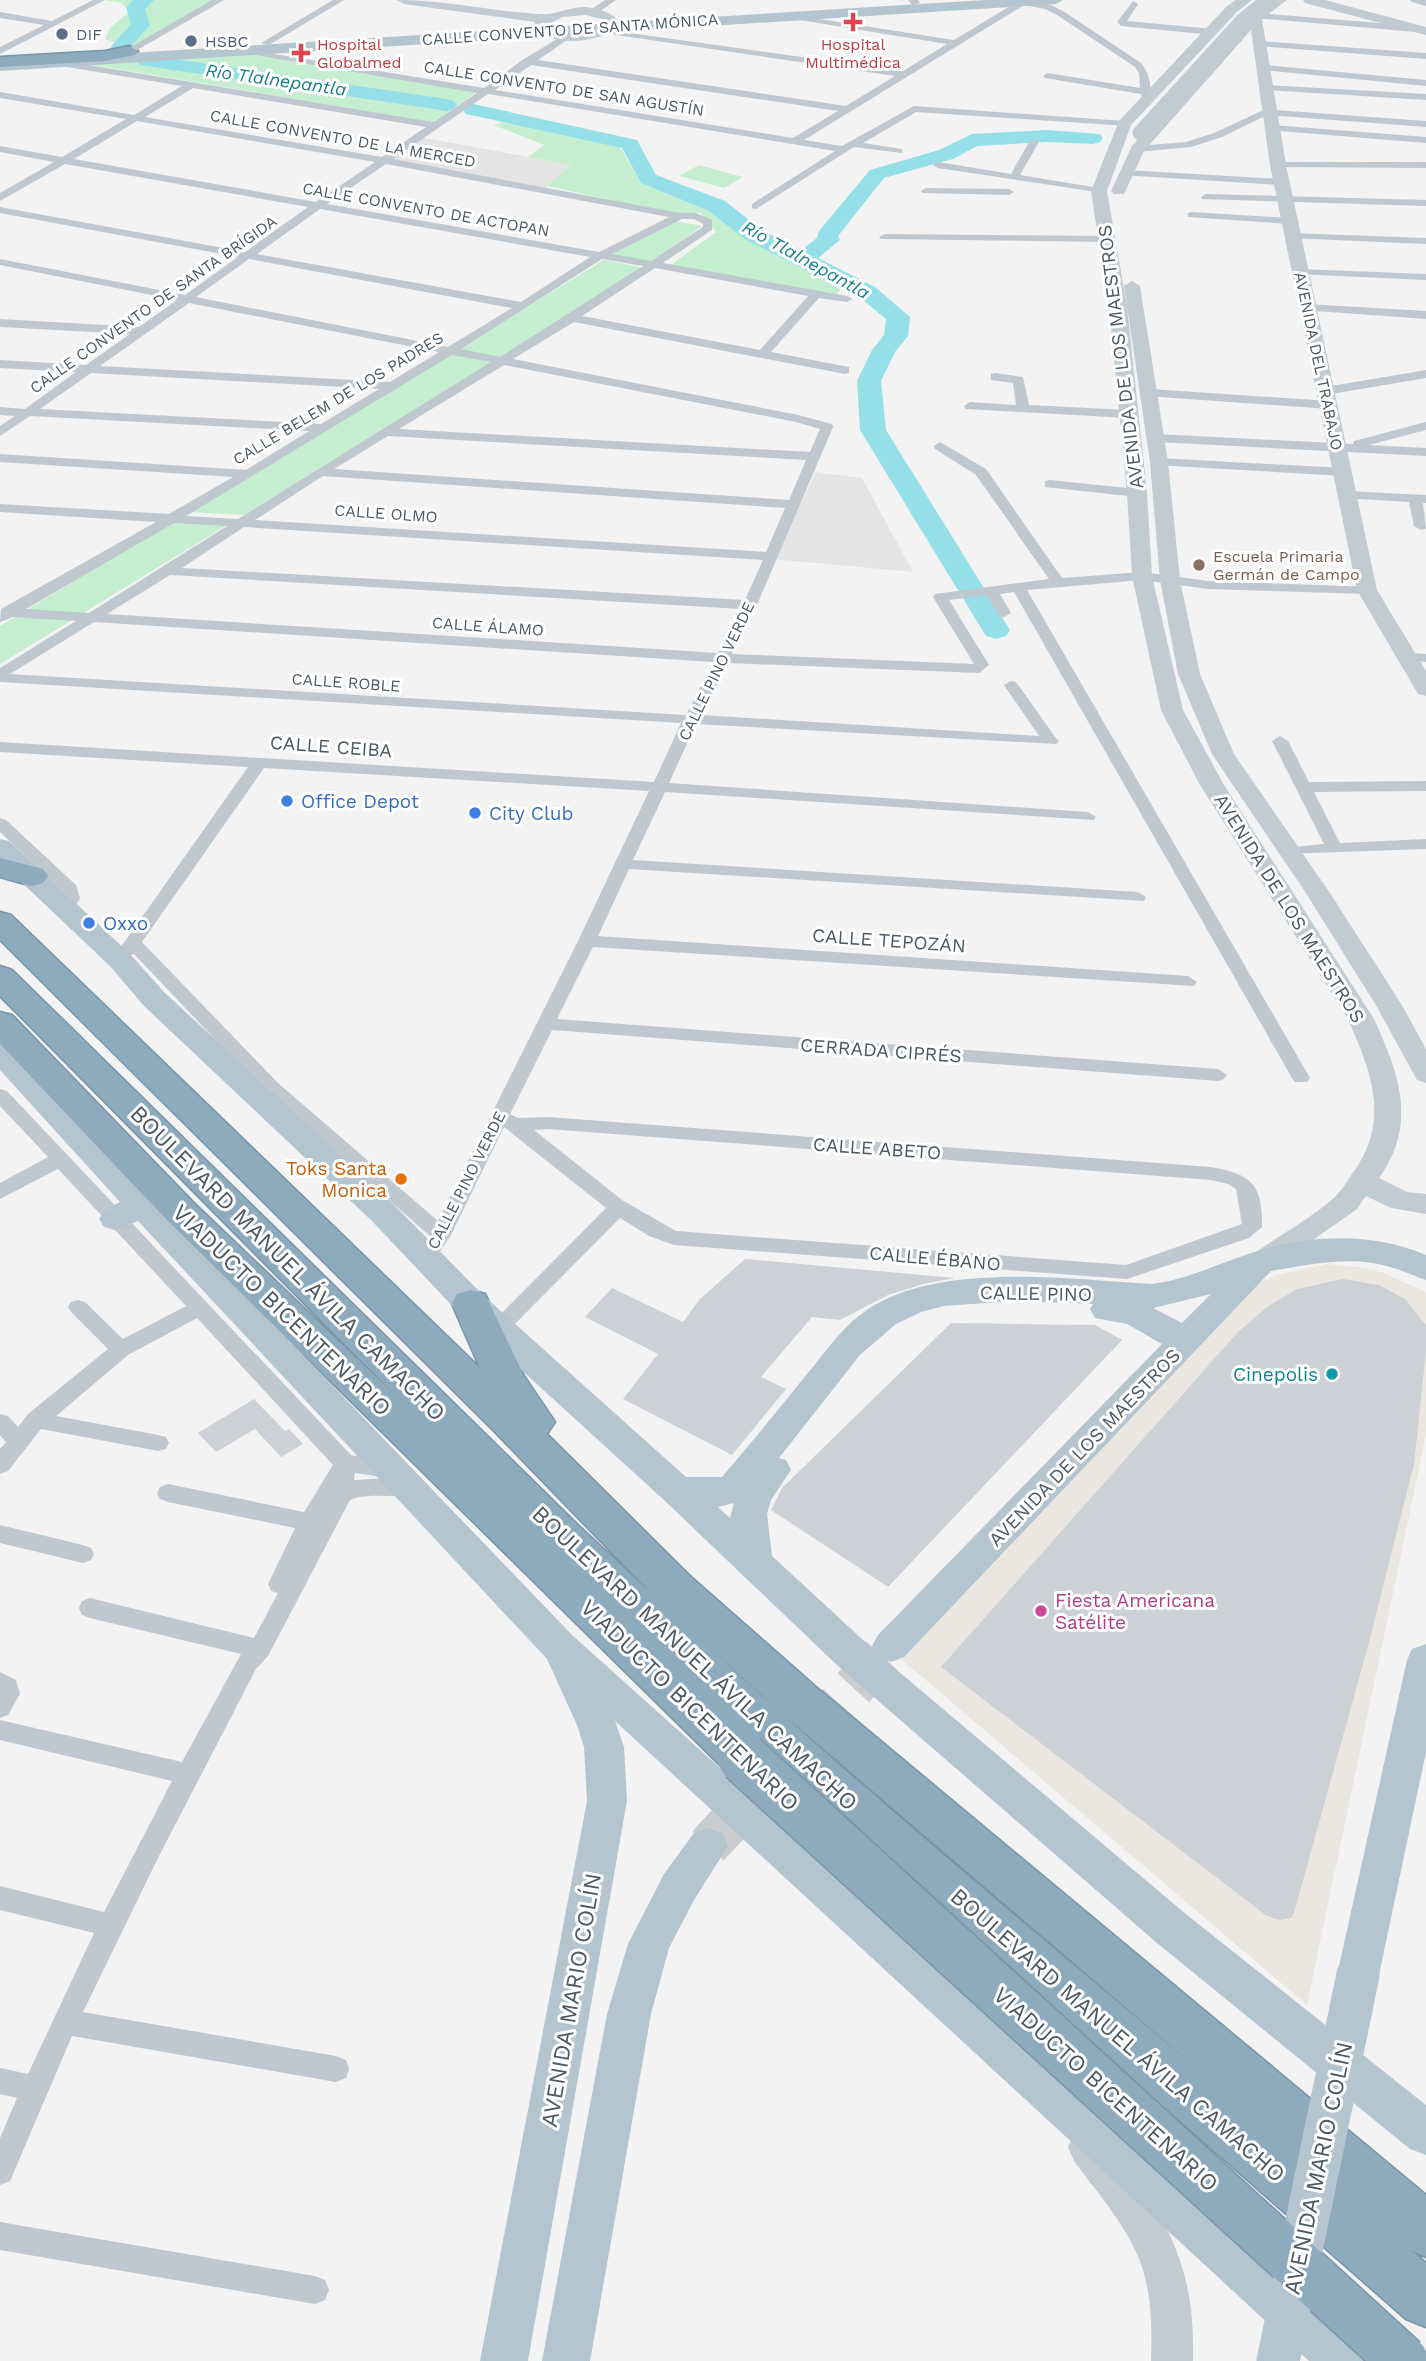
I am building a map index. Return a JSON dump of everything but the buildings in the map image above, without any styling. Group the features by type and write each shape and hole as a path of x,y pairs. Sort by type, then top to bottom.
{"highway":[{"path":"0,62 127,55"},
{"path":"0,867 32,876"},
{"name":"BOULEVARD MANUEL ÁVILA CAMACHO","path":"0,922 509,1420 677,1591 801,1702 1426,2230"},
{"name":"BOULEVARD MANUEL ÁVILA CAMACHO","path":"0,977 564,1538 768,1731 1426,2300"},
{"name":"VIADUCTO BICENTENARIO","path":"0,1023 180,1211 743,1758 1403,2361"},
{"path":"485,1316 507,1384 546,1436 654,1548 677,1591"}],"main road":[{"path":"404,0 542,25 567,36 609,27 607,16 593,12 568,12 542,25"},
{"name":"CALLE CONVENTO DE SANTA MÓNICA","path":"609,27 914,1 954,0"},
{"name":"CALLE CONVENTO DE SANTA MÓNICA","path":"0,62 58,63 267,43 542,25 609,27 1056,0"},
{"name":"AVENIDA DE LOS MAESTROS","path":"1245,0 1146,96 1133,134 1119,193 1156,438 1170,580 1189,674 1223,754 1390,1007 1426,1074"},
{"path":"1133,134 1243,20 1268,0"},
{"name":"AVENIDA DE LOS MAESTROS","path":"891,1646 1263,1261 1330,1217 1347,1202 1375,1163 1387,1135 1389,1104 1380,1061 1361,1019 1212,785 1172,710 1142,576 1137,493 1118,307 1099,191 1116,148 1257,12 1280,0"},
{"path":"1310,0 1421,30"},
{"path":"1233,9 1252,9 1257,12"},
{"name":"AVENIDA DEL TRABAJO","path":"1257,12 1278,165 1367,590 1418,657 1426,690"},
{"name":"CALLE CONVENTO DE SANTA MÓNICA","path":"0,62 237,51 542,25"},
{"path":"0,847 66,908 127,951 154,999 434,1245 485,1316 677,1490 852,1655 1172,1929 1407,2101 1426,2133"},
{"path":"0,1052 128,1211 399,1478 559,1646 1345,2361"},
{"path":"1363,1180 1377,1191 1399,1200 1426,1204"},
{"name":"CALLE PINO","path":"677,1490 715,1493 727,1492 735,1487 856,1338 884,1315 944,1295 983,1290 1151,1296 1171,1294 1263,1261 1330,1248 1357,1248 1404,1257 1426,1268"},
{"name":"CALLE PINO","path":"755,1565 747,1525 748,1505 760,1486 865,1354 905,1324 936,1313 972,1307 1084,1307 1140,1315 1163,1325 1185,1343"},
{"name":"AVENIDA MARIO COLÍN","path":"504,2361 607,1801 607,1773 601,1736 559,1646"},
{"path":"1413,1783 1426,1660"},
{"name":"AVENIDA MARIO COLÍN","path":"1278,2361 1358,1975 1413,1783"},
{"path":"566,2361 629,2014 645,1956 678,1887 708,1846"},
{"path":"1045,2088 1149,2232 1167,2271 1173,2307 1172,2361"}],"street":[{"path":"0,51 100,0"},
{"path":"127,55 219,0"},
{"path":"267,43 339,0"},
{"path":"593,12 611,0"},
{"path":"1415,0 1426,3"},
{"path":"793,142 1023,2 1038,4 1060,13 1138,65 1144,73 1146,96 1048,76"},
{"path":"1133,4 1122,22 1124,24 1213,32"},
{"path":"1257,12 1421,30"},
{"path":"0,15 52,24"},
{"path":"779,16 956,43"},
{"path":"609,27 905,74"},
{"name":"CALLE CONVENTO DE SANTA BRÍGIDA","path":"0,432 318,205 567,36"},
{"path":"1261,44 1426,56"},
{"name":"CALLE CONVENTO DE SAN AGUSTÍN","path":"237,51 793,142 898,150"},
{"path":"527,61 847,109"},
{"path":"58,63 435,125"},
{"path":"1265,68 1331,71 1366,79 1426,83"},
{"path":"0,198 191,85"},
{"path":"1267,88 1426,96"},
{"name":"CALLE CONVENTO DE LA MERCED","path":"0,95 383,160 680,215"},
{"path":"756,206 848,146 914,109 1133,134 1187,145 1271,117 1426,124"},
{"path":"1271,117 1426,140"},
{"path":"1002,204 1034,142"},
{"name":"CALLE CONVENTO DE ACTOPAN","path":"0,149 847,299"},
{"path":"939,165 1099,191"},
{"path":"1278,165 1426,165"},
{"path":"1125,173 1413,207 1426,203"},
{"path":"1206,197 1257,200 1283,190"},
{"path":"926,191 1009,192"},
{"path":"0,210 523,306"},
{"path":"0,676 320,472 572,318 708,228 708,222 696,216 680,215"},
{"name":"CALLE BELEM DE LOS PADRES","path":"3,614 248,474 523,306 599,256 680,215"},
{"path":"1192,215 1291,228 1426,240"},
{"path":"884,237 1107,239"},
{"name":"CALLE PINO VERDE","path":"0,262 822,424 827,429 769,556 750,605 690,721 587,941 544,1024 507,1121 434,1245"},
{"path":"1299,272 1426,277"},
{"path":"762,355 816,294"},
{"path":"1306,307 1425,318"},
{"path":"572,318 845,370"},
{"path":"0,323 144,331"},
{"path":"0,365 392,386"},
{"path":"1150,393 1327,398 1426,374"},
{"path":"995,377 1017,379 1023,408"},
{"path":"970,406 1127,414"},
{"path":"0,411 321,428"},
{"path":"1339,449 1426,426"},
{"path":"386,432 813,456"},
{"path":"1156,438 1426,452"},
{"path":"940,446 981,472 1058,582"},
{"path":"0,458 248,474"},
{"path":"1159,462 1343,472"},
{"path":"320,472 793,503"},
{"path":"1050,484 1137,493"},
{"path":"1347,495 1421,499 1421,526"},
{"name":"CALLE OLMO","path":"0,508 769,556"},
{"path":"167,571 750,605"},
{"path":"987,591 1058,582 1142,576 1208,585 1367,590"},
{"path":"1018,587 1301,1078"},
{"path":"987,591 1004,613"},
{"name":"CALLE ÁLAMO","path":"3,614 724,658 974,670 982,665 940,597 987,591"},
{"name":"CALLE ROBLE","path":"0,676 690,721 1051,741 1011,685"},
{"path":"1280,741 1334,848"},
{"name":"CALLE CEIBA","path":"0,747 1087,817"},
{"path":"127,951 259,763"},
{"path":"1302,787 1426,786"},
{"path":"0,823 70,889 72,898 66,908"},
{"path":"1289,851 1426,844"},
{"path":"623,864 1138,897"},
{"name":"CALLE TEPOZÁN","path":"587,941 1188,982"},
{"name":"CERRADA CIPRÉS","path":"544,1024 1218,1075"},
{"path":"0,1095 60,1159 128,1211 199,1308 345,1463 399,1478"},
{"name":"CALLE ABETO","path":"507,1121 1149,1168 1238,1178 1244,1186 1253,1216 1252,1227"},
{"name":"CALLE ÉBANO","path":"507,1121 620,1206 660,1233 674,1238 1107,1272 1138,1270 1252,1227"},
{"path":"0,1192 60,1159"},
{"path":"485,1316 620,1206"},
{"path":"78,1307 121,1350"},
{"path":"0,1465 36,1420 121,1350 199,1308"},
{"path":"36,1420 158,1443"},
{"path":"0,1422 18,1440"},
{"path":"342,1494 345,1463"},
{"path":"0,2171 33,2089 187,1774 252,1652 345,1463"},
{"path":"317,1523 342,1494 359,1487 399,1478"},
{"path":"168,1493 317,1523"},
{"path":"0,1534 83,1554"},
{"path":"90,1608 252,1652"},
{"path":"0,1730 187,1774"},
{"path":"0,1898 113,1926"},
{"path":"66,2022 336,2069"},
{"path":"0,2081 33,2089"},
{"path":"0,2236 315,2290"}],"shaded area":[{"path":"414,136 572,165 542,191 377,161"},
{"path":"816,472 862,478 913,572 773,559"},
{"path":"1327,1264 1374,1269 1426,1292 1426,1435 1307,2005 901,1659 1239,1299 1257,1284 1276,1275"}],"green space":[{"path":"105,0 217,0 132,47 110,50 114,42 105,39 110,28 130,11 122,3"},
{"path":"238,51 477,92 434,122 86,64"},
{"path":"503,122 620,147 641,183 714,213 768,251 843,287 835,296 668,267 716,232 701,213 680,215 547,186 571,165 528,157 544,145 494,125"},
{"path":"699,165 743,177 724,188 679,176"},
{"path":"675,221 702,226 652,263 609,255"},
{"path":"604,260 645,268 500,358 458,349"},
{"path":"451,353 493,362 244,515 187,512"},
{"path":"174,521 227,525 0,664 0,626"}],"waterway":[{"name":"Río Tlalnepantla","path":"120,47 141,25 135,7 145,0"},
{"name":"Río Tlalnepantla","path":"147,61 447,105"},
{"name":"Río Tlalnepantla","path":"473,110 630,144 648,179 717,206 754,235 802,259"},
{"path":"802,259 829,240 827,236 877,174 888,169 946,155 972,140 1047,136 1093,138"},
{"name":"Río Tlalnepantla","path":"802,259 867,292 898,317 896,336 884,350 869,381 873,430 996,630"}],"tunnel":[{"path":"810,1735 886,1652"},
{"path":"708,1846 756,1794"}],"place":[{"name":"Hospital Multimédica","path":"853,22"},
{"name":"DIF","path":"62,34"},
{"name":"HSBC","path":"191,41"},
{"name":"Hospital Globalmed","path":"301,53"},
{"name":"Escuela Primaria Germán de Campo","path":"1199,565"},
{"name":"Office Depot","path":"287,801"},
{"name":"City Club","path":"475,813"},
{"name":"Oxxo","path":"89,923"},
{"name":"Toks Santa Monica","path":"401,1179"},
{"name":"Cinepolis","path":"1332,1374"},
{"name":"Fiesta Americana Satélite","path":"1041,1611"}]}
